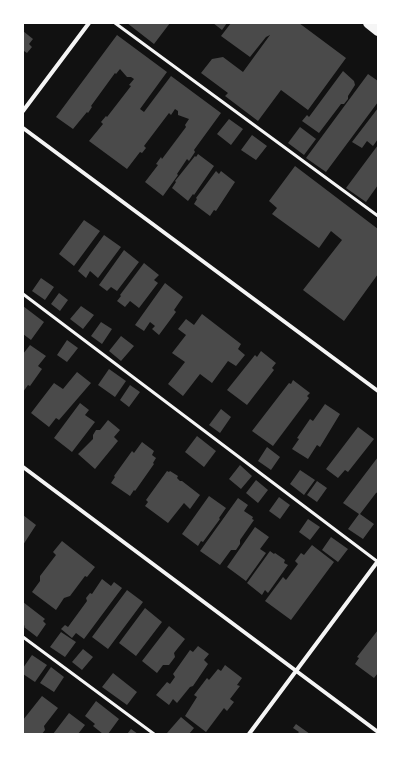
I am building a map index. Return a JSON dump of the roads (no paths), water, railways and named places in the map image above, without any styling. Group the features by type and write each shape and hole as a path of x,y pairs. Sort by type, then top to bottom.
{"main road":[{"path":"368,23 378,31"}],"street":[{"path":"23,111 89,23"},
{"path":"23,128 378,391"},
{"path":"23,467 378,732"},
{"path":"249,734 378,562"}],"lane":[{"path":"115,23 378,216"},
{"path":"23,294 378,562"},
{"path":"23,637 154,734"}]}
